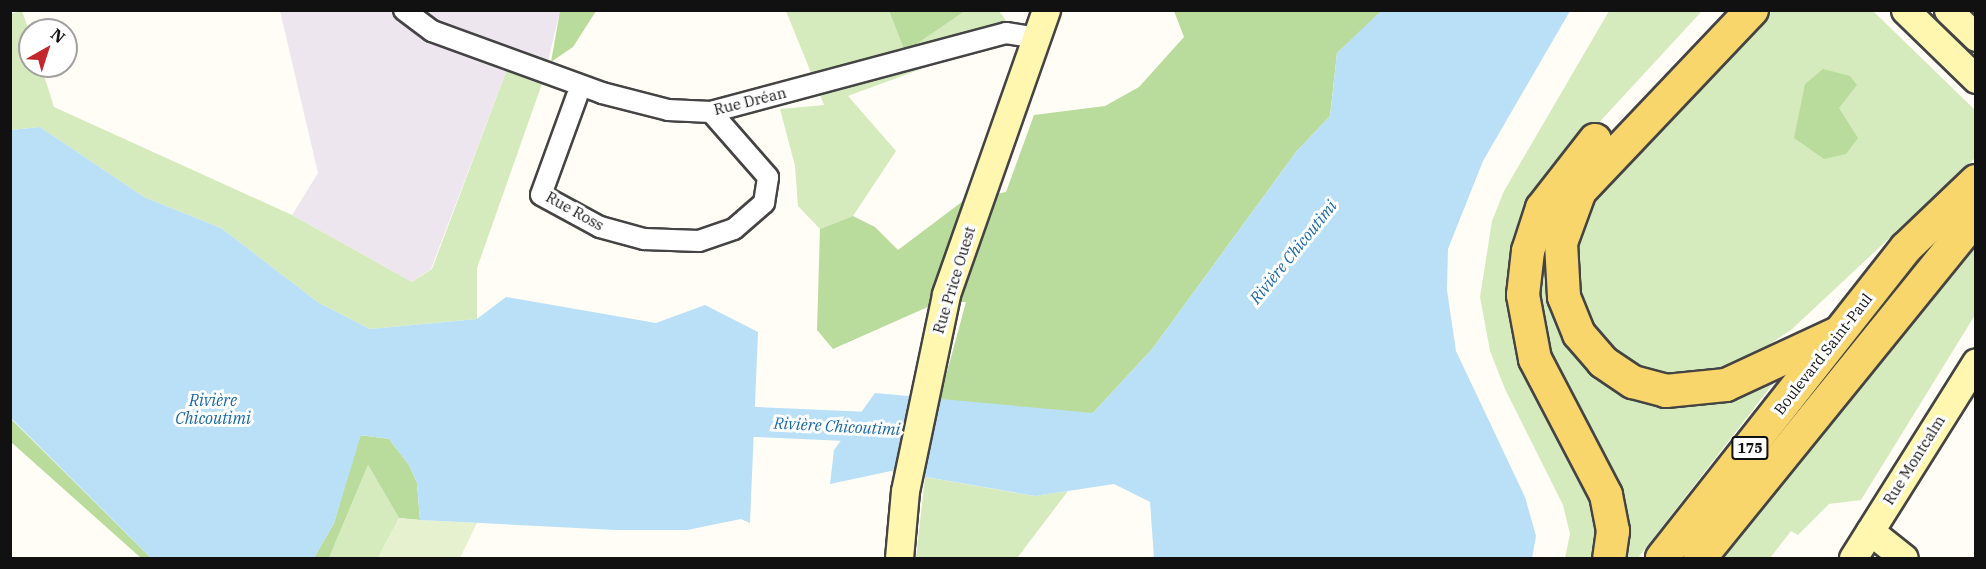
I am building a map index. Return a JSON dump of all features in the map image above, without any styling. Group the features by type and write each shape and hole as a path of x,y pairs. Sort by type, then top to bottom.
{"main road":[{"path":"1752,10 1580,191 1561,243 1564,297 1579,334 1603,362 1633,381 1666,391 1726,385 1836,334"},
{"path":"1609,558 1613,531 1606,495 1531,347 1523,295 1528,251 1542,208 1562,177 1721,11"},
{"name":"Boulevard Saint-Paul","path":"1662,558 1836,334 1920,232 1973,183"},
{"name":"Boulevard Saint-Paul","path":"1700,558 1976,217"}],"street":[{"name":"Rue Dréan","path":"404,10 432,31 602,93 668,110 711,112 1005,33 1036,38"},
{"name":"Rue Price Ouest","path":"899,558 905,491 931,356 946,294 1046,10"},
{"path":"1905,10 1976,79"},
{"path":"1948,10 1976,37"},
{"name":"Rue Ross","path":"577,96 541,195 600,227 644,239 699,242 734,230 764,203 768,177 711,112"},
{"name":"Rue Montcalm","path":"1853,558 1976,362"},
{"path":"1870,531 1904,558"}],"shaded area":[{"path":"280,11 560,11 544,78 509,64 431,269 412,282 292,215 318,173"}],"green space":[{"path":"22,11 24,18 18,18 18,78 45,78 54,107 292,215 412,282 432,269 509,64 544,78 477,268 477,319 370,329 319,303 221,228 144,197 40,127 11,130 10,14"},
{"path":"560,11 596,11 573,47 551,62"},
{"path":"786,11 889,11 905,52 965,11 999,11 1016,34 848,96 896,151 853,216 820,229 798,206 795,166 780,109 824,105"},
{"path":"889,11 965,11 905,52"},
{"path":"1174,11 1382,11 1337,53 1330,116 1296,152 1153,348 1092,414 1020,408 935,416 966,302 939,302 833,349 817,330 820,229 853,216 875,227 898,250 963,201 1006,192 1034,115 1105,106 1139,87 1184,37"},
{"path":"1609,11 1702,11 1569,155 1515,268 1595,487 1601,558 1565,558 1570,534 1563,505 1505,389 1490,351 1480,297 1492,221 1504,191"},
{"path":"1772,11 1873,11 1975,110 1975,158 1791,330 1729,371 1658,376 1625,362 1597,338 1580,306 1573,254 1591,204 1608,183"},
{"path":"1823,69 1850,76 1857,85 1839,108 1858,138 1846,154 1824,159 1794,138 1805,84"},
{"path":"1553,229 1608,377 1782,372 1638,558 1620,558 1550,371 1532,276"},
{"path":"1975,244 1975,315 1861,500 1829,504 1798,535 1791,531 1770,558 1724,558"},
{"path":"10,418 151,558 141,558 11,442"},
{"path":"360,435 389,439 409,465 417,483 420,520 399,518 368,465 329,558 314,558 334,523"},
{"path":"368,465 399,518 378,558 329,558"},
{"path":"925,477 1034,496 1068,491 1017,558 916,558"},
{"path":"399,518 477,523 460,558 378,558"}],"water":[{"name":"Rivière Chicoutimi","path":"1382,10 1570,11 1483,161 1448,249 1447,290 1456,351 1525,497 1536,536 1532,558 1154,558 1150,502 1114,484 1035,496 891,471 830,484 834,450 875,393 1093,413 1153,348 1296,152 1330,116 1337,53"},
{"name":"Rivière Chicoutimi","path":"40,127 144,197 221,228 319,303 370,329 477,319 506,297 656,323 705,305 758,332 750,523 741,519 687,530 616,530 420,520 417,483 409,465 389,439 361,435 334,523 314,558 151,558 11,418 11,130"}],"waterway":[{"name":"Rivière Chicoutimi","path":"714,420 891,428"}]}
